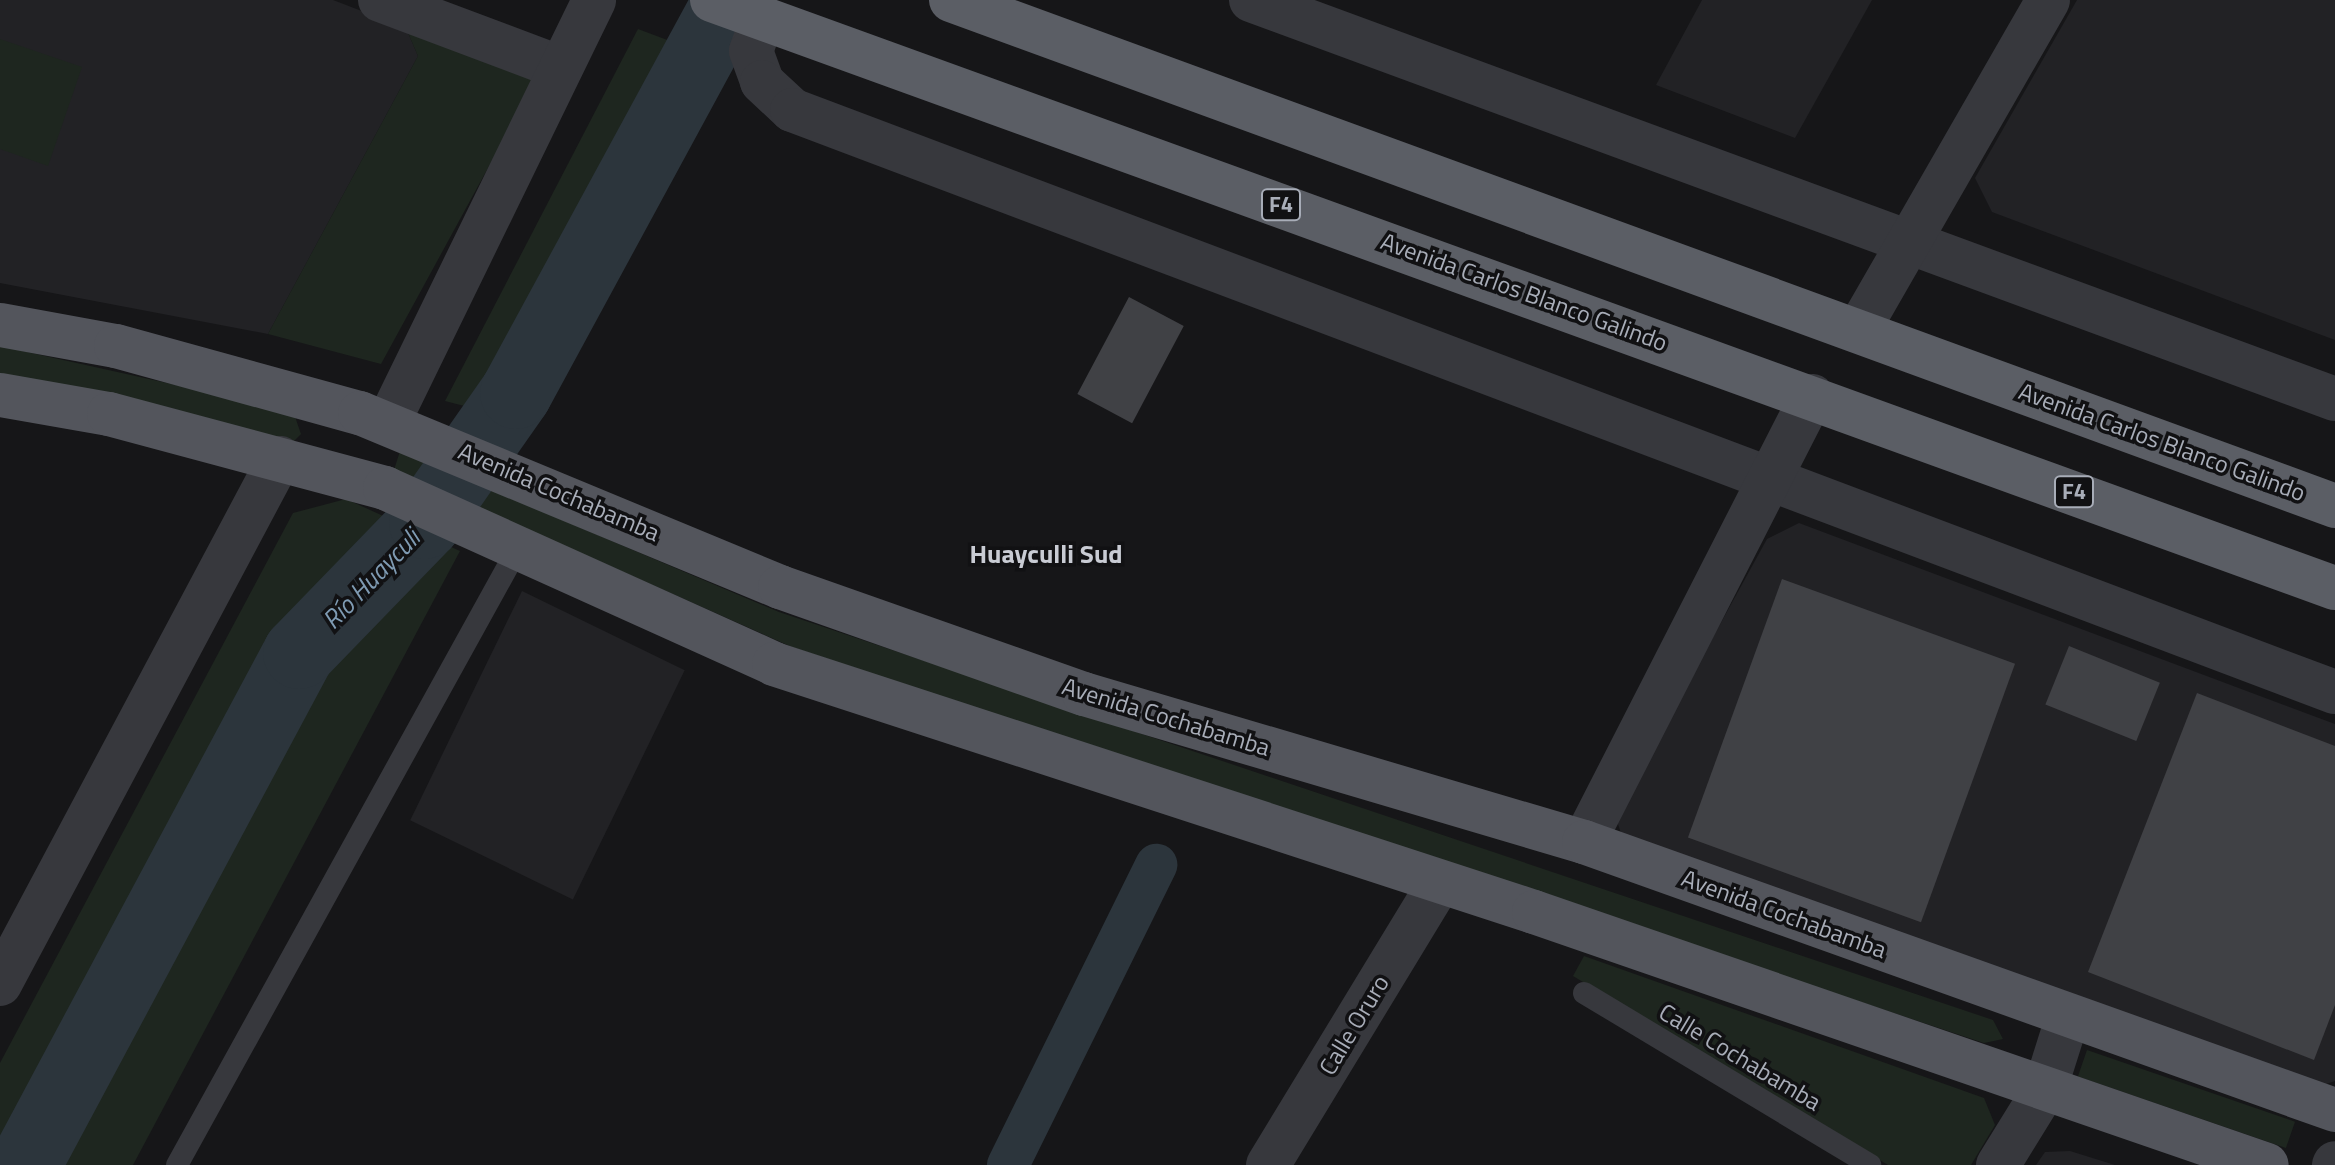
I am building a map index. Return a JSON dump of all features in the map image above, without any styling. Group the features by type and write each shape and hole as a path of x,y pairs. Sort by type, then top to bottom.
{"highway":[{"name":"Avenida Carlos Blanco Galindo","path":"951,0 1859,329 2335,506"},
{"name":"Avenida Carlos Blanco Galindo","path":"741,10 2335,588"}],"main road":[{"name":"Avenida Cochabamba","path":"0,325 116,346 374,418 494,464 780,587 1070,689 1584,842 2335,1110"},
{"path":"0,395 109,414 335,474 440,513 774,664 1439,884 2267,1165"},
{"path":"335,474 374,418"}],"street":[{"path":"380,0 561,68"},
{"path":"374,418 561,68 594,0"},
{"path":"1251,0 1910,239 2335,399"},
{"path":"1859,329 2048,0"},
{"path":"741,10 762,82 792,110 2335,692"},
{"path":"1584,842 1812,396"},
{"path":"0,984 280,458"},
{"name":"Calle Oruro","path":"1268,1165 1439,884"},
{"path":"1998,1165 2045,1089 2068,1016"}],"lane":[{"path":"177,1165 518,548"},
{"name":"Calle Cochabamba","path":"1584,993 1870,1165"}],"shaded area":[{"path":"0,0 333,0 406,28 418,56 268,334 0,283"},
{"path":"1702,0 1872,0 1795,138 1656,85"},
{"path":"2077,0 2335,0 2335,340 1992,212 1975,178"},
{"path":"406,28 537,78 381,364 268,334 418,56"},
{"path":"638,29 734,65 526,422 445,401"},
{"path":"0,39 82,67 48,166 0,149"},
{"path":"0,346 293,411 301,434 294,441 0,374"},
{"path":"400,451 779,612 1993,1020 2003,1039 1984,1043 792,647 394,470"},
{"path":"346,499 460,551 133,1165 0,1165 0,1063 293,513"},
{"path":"1799,523 2335,724 2335,1081 2317,1087 1621,833 1615,815 1767,539"},
{"path":"522,591 685,670 573,900 410,820"},
{"path":"1584,956 1984,1098 1995,1125 1971,1165 1888,1165 1573,976"},
{"path":"2087,1050 2295,1122 2286,1148 2078,1076"},
{"path":"2070,1151 2115,1165 2036,1165 2045,1152"}],"building":[{"path":"1129,297 1184,326 1132,423 1077,394"},
{"path":"1782,579 2015,664 1921,922 1688,837"},
{"path":"2069,646 2160,683 2136,741 2045,704"},
{"path":"2197,693 2335,746 2335,1005 2314,1060 2088,972"}],"waterway":[{"name":"Río Huayculi","path":"25,1165 299,653 425,523 516,393 729,0"},
{"path":"1008,1165 1156,865"}],"district":[{"name":"Huayculli Sud","path":"1046,554"}]}
